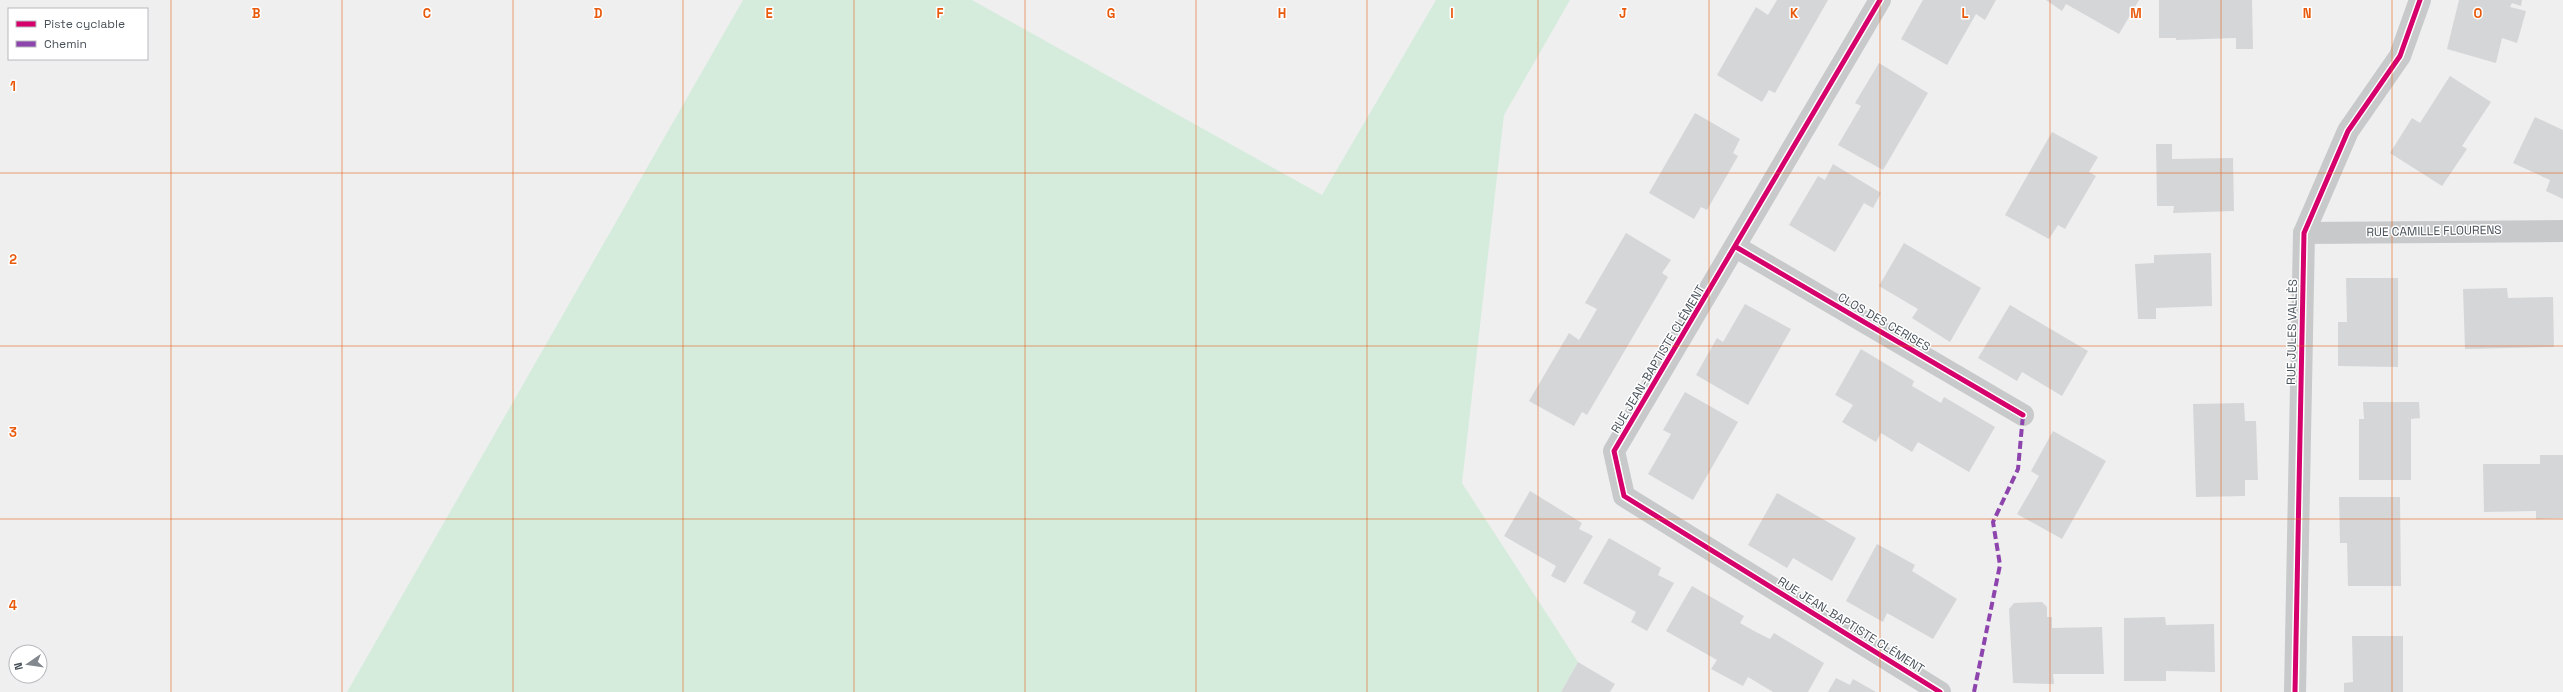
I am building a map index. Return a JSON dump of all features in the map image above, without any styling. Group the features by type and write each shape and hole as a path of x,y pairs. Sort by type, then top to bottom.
{"street":[{"name":"RUE JEAN-BAPTISTE CLÉMENT","path":"1880,0 1736,248 1614,451 1624,496 1940,692"},
{"name":"RUE JULES VALLÈS","path":"2295,692 2304,233 2348,131 2400,56 2420,0"},
{"name":"RUE CAMILLE FLOURENS","path":"2304,233 2563,231"},
{"name":"CLOS DES CERISES","path":"1736,248 2023,415"}],"green space":[{"path":"743,0 972,0 1322,195 1436,0 1570,0 1504,115 1462,483 1578,662 1561,692 347,692"}],"building":[{"path":"1777,0 1828,0 1775,93 1769,90 1762,102 1717,75 1756,7 1768,15"},
{"path":"1923,0 1996,0 1985,20 1976,14 1947,65 1901,39"},
{"path":"2046,0 2139,0 2119,34 2066,4 2062,11"},
{"path":"2159,0 2252,0 2253,49 2236,49 2236,38 2176,40 2176,38 2159,38"},
{"path":"2459,0 2522,0 2521,6 2512,3 2510,7 2526,11 2517,43 2502,38 2496,63 2447,49"},
{"path":"1879,63 1928,93 1883,170 1838,145 1861,106 1855,103"},
{"path":"2450,76 2491,102 2462,146 2467,149 2442,186 2390,153 2412,118 2420,123"},
{"path":"1695,113 1740,139 1733,153 1738,156 1707,210 1701,207 1694,219 1649,193"},
{"path":"2535,117 2563,130 2563,199 2546,191 2550,180 2513,163"},
{"path":"2052,132 2098,157 2089,172 2096,176 2065,229 2058,225 2049,239 2005,215"},
{"path":"2156,144 2172,144 2172,159 2233,158 2234,211 2173,213 2174,206 2157,206"},
{"path":"1833,164 1881,193 1873,208 1864,203 1835,252 1789,225 1818,176 1825,180"},
{"path":"1626,233 1671,260 1662,273 1668,277 1587,415 1582,412 1574,426 1529,401 1569,333 1579,340 1589,323 1597,309 1585,303"},
{"path":"1904,243 1981,288 1950,342 1912,318 1918,309 1879,286"},
{"path":"2211,253 2212,306 2156,308 2156,319 2138,319 2135,264 2154,263 2154,255"},
{"path":"2346,278 2398,278 2398,367 2338,366 2338,322 2347,322"},
{"path":"2507,288 2508,298 2553,297 2554,347 2465,349 2463,289"},
{"path":"1745,304 1791,329 1748,405 1696,375 1717,338 1723,342"},
{"path":"2010,305 2088,351 2062,396 2022,372 2017,381 1978,358"},
{"path":"1861,349 1914,381 1912,386 1941,403 1944,397 1995,427 1969,472 1918,442 1912,452 1881,433 1876,442 1842,422 1853,405 1835,395"},
{"path":"1685,392 1738,422 1693,500 1648,474 1671,434 1663,430"},
{"path":"2363,402 2419,402 2420,418 2411,419 2411,480 2359,480 2359,419 2364,419"},
{"path":"2244,403 2245,421 2256,421 2258,480 2245,480 2245,496 2196,497 2193,404"},
{"path":"2053,431 2106,461 2062,539 2017,514 2039,476 2031,471"},
{"path":"2540,455 2563,455 2563,518 2536,519 2536,511 2484,512 2483,464 2540,464"},
{"path":"1530,491 1582,523 1579,529 1593,536 1565,583 1551,576 1556,566 1504,536"},
{"path":"1777,493 1856,538 1832,581 1793,558 1787,568 1748,545"},
{"path":"2339,497 2400,497 2401,586 2348,586 2347,543 2340,543"},
{"path":"1609,538 1661,568 1658,575 1674,583 1647,631 1631,622 1636,612 1583,583"},
{"path":"1877,544 1915,565 1912,571 1957,599 1933,639 1887,613 1883,622 1846,601"},
{"path":"1692,586 1744,616 1740,623 1770,639 1774,633 1824,663 1808,692 1773,692 1748,677 1743,686 1711,669 1717,660 1666,631"},
{"path":"2042,602 2047,607 2047,617 2052,617 2052,628 2102,627 2104,674 2053,674 2054,684 2013,683 2009,609 2014,603"},
{"path":"2165,617 2166,625 2214,624 2215,672 2166,671 2166,681 2124,681 2124,618"},
{"path":"2352,636 2403,636 2403,692 2344,692 2344,683 2353,682"},
{"path":"1578,662 1615,684 1610,692 1561,692"},
{"path":"1836,678 1850,685 1853,679 1876,692 1828,692"}],"marked path":[{"path":"1974,692 2000,565 1993,522 2018,469 2023,415"}],"cycle path":[{"path":"1880,0 1614,451 1624,496 1940,692"},
{"path":"2295,692 2304,233 2348,131 2400,56 2420,0"},
{"path":"1736,247 2023,415"}]}
